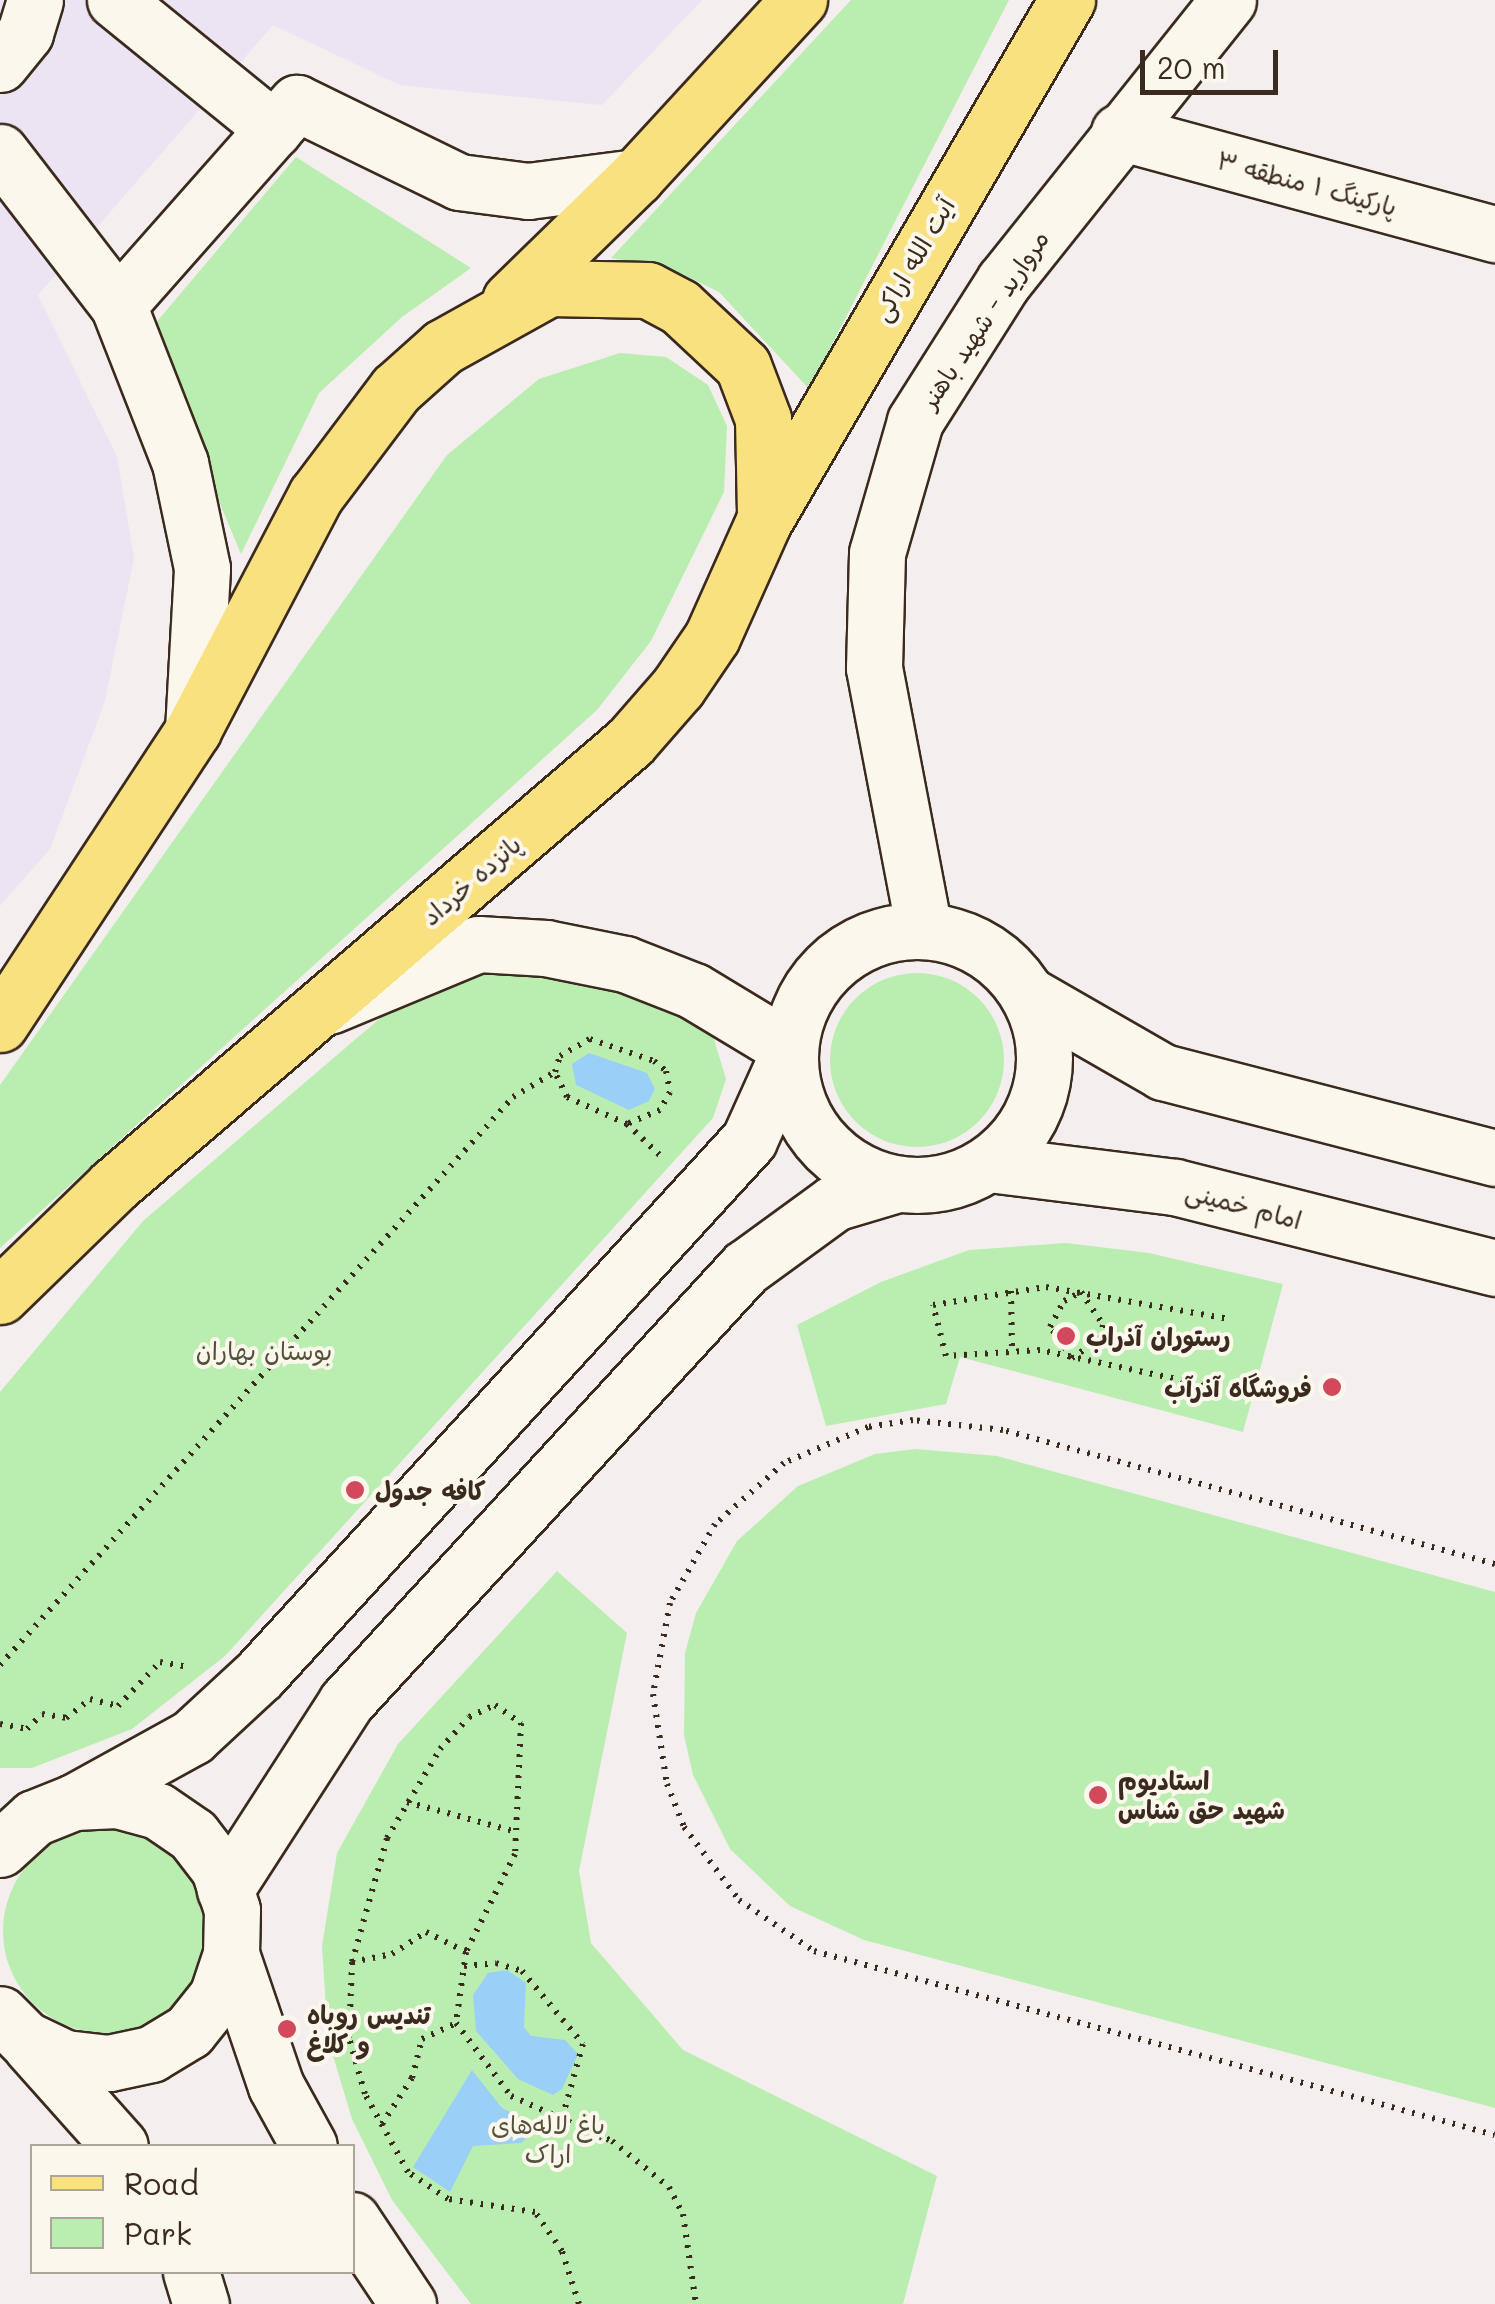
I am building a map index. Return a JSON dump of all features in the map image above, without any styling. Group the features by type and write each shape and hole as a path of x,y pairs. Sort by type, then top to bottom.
{"main road":[{"path":"0,1024 193,730 316,494 353,439 432,357 498,310 636,178 799,0"},
{"name":"آیت الله اراکی","path":"764,521 1067,0"},
{"path":"498,310 549,288 580,285 648,290 680,306 744,366 763,419 769,472 764,521"},
{"name":"پانزده خرداد","path":"0,1296 114,1186 630,742 712,637 764,521"},
{"name":"پانزده خرداد","path":"0,1318 114,1186"}],"street":[{"path":"0,64 25,33 35,0"},
{"path":"115,0 274,129"},
{"name":"مروارید - شهید باهنر","path":"924,930 874,668 878,552 915,421 1004,282 1119,132 1228,0"},
{"path":"118,305 297,103 460,182 528,191 636,178"},
{"name":"پارکینگ ۱ منطقه ۳","path":"1119,132 1495,234"},
{"path":"0,152 118,305 180,462 202,568 193,730"},
{"path":"27,1820 192,1737 260,1674 749,1140 790,1049 811,986 833,962 876,938 924,930 984,949 1029,995 1163,1072 1495,1158"},
{"path":"322,1009 478,944 546,948 626,964 694,991 790,1049"},
{"path":"790,1049 792,1086 806,1122 828,1151 858,1173 894,1184 932,1186 990,1164 1026,1122 1044,1068 1042,1031 1029,995"},
{"name":"امام خمینی","path":"990,1164 1175,1187 1495,1268"},
{"path":"225,1890 346,1702 745,1268 834,1203 894,1184"},
{"path":"27,1820 117,1800 158,1811 193,1835 225,1890 232,1910 232,1954 276,2086 308,2144"},
{"path":"12,2026 65,2058 94,2062 151,2054 198,2019 217,1996 232,1954"},
{"path":"12,2026 118,2144"},
{"path":"355,2224 408,2304"},
{"path":"192,2274 201,2304"}],"path":[{"path":"0,1666 513,1097 555,1072 571,1044 590,1039 654,1061 666,1071 670,1092 660,1110 627,1124 567,1097 555,1072"},
{"path":"1011,1291 1012,1349"},
{"path":"1214,1387 1012,1349 946,1356 934,1305 1011,1291 1081,1292 1229,1319"},
{"path":"1072,1358 1100,1339 1103,1325 1081,1292"},
{"path":"1072,1358 1050,1327 1064,1301 1081,1292"},
{"path":"1495,1564 1003,1430 959,1421 898,1422 824,1442 784,1463 715,1524 670,1603 653,1694 663,1769 684,1827 738,1900 814,1951 1495,2136"},
{"path":"0,1724 27,1729 42,1714 66,1718 90,1699 118,1706 160,1662 184,1670 208,1650 260,1674"},
{"path":"579,2304 562,2251 535,2212 448,2199 426,2189 408,2172 381,2125 349,2038 352,1962 373,1876 407,1802 440,1748 480,1708 507,1708 521,1722 517,1832 510,1864 466,1952 456,2023 511,2096 627,2150 669,2187 683,2214 696,2304"},
{"path":"407,1802 517,1832"},
{"path":"352,1962 392,1954 426,1932 466,1952"},
{"path":"464,1966 496,1963 522,1971 584,2044 562,2118"},
{"path":"381,2125 412,2078 422,2039 456,2023"}],"shaded area":[{"path":"0,0 702,0 602,105 400,85 273,25 38,295 117,457 134,558 105,701 50,849 0,906"}],"green space":[{"path":"851,0 1009,0 809,389 719,292 674,270 611,258"},
{"path":"296,157 471,268 402,317 319,393 241,554 148,332"},
{"path":"620,353 666,357 708,385 727,426 724,492 651,641 597,710 0,1248 0,1085 447,455 539,379"},
{"name":"بوستان بهاران","path":"496,951 684,990 713,1036 726,1079 713,1118 225,1656 132,1729 32,1768 0,1768 0,1392 143,1221 433,973"},
{"path":"917,973 950,980 979,998 997,1027 1004,1060 997,1093 979,1122 950,1140 917,1147 884,1140 855,1122 837,1093 830,1060 837,1027 855,998 884,980"},
{"path":"1066,1243 1149,1253 1283,1284 1243,1432 960,1357 946,1404 826,1426 797,1325 881,1282 969,1250"},
{"name":"استادیوم شهید حق شناس","path":"915,1449 997,1456 1495,1592 1495,2108 864,1940 790,1906 730,1849 693,1775 684,1735 685,1653 696,1613 737,1541 798,1486 875,1454"},
{"name":"باغ لاله‌های اراک","path":"557,1571 627,1633 579,1871 591,1943 683,2050 937,2176 903,2304 471,2304 392,2200 352,2119 328,2039 322,1946 337,1853 398,1744"},
{"path":"105,1829 144,1836 177,1859 200,1892 207,1931 200,1970 177,2003 144,2026 105,2033 66,2026 33,2003 10,1970 3,1931 10,1892 33,1859 66,1836"}],"water":[{"path":"589,1053 647,1073 655,1089 649,1101 629,1110 576,1085 572,1064"},
{"path":"507,1970 526,1983 524,2027 531,2036 565,2040 578,2054 562,2089 553,2095 518,2079 476,2031 473,1995 488,1973"},
{"path":"472,2070 502,2108 539,2126 521,2143 473,2146 450,2192 413,2167"}],"place":[{"name":"رستوران آذراب","path":"1066,1336"},
{"name":"فروشگاه آذرآب","path":"1332,1387"},
{"name":"کافه جدول","path":"355,1490"},
{"name":"استادیوم شهید حق شناس","path":"1098,1795"},
{"name":"تندیس روباه و کلاغ","path":"287,2029"}]}
